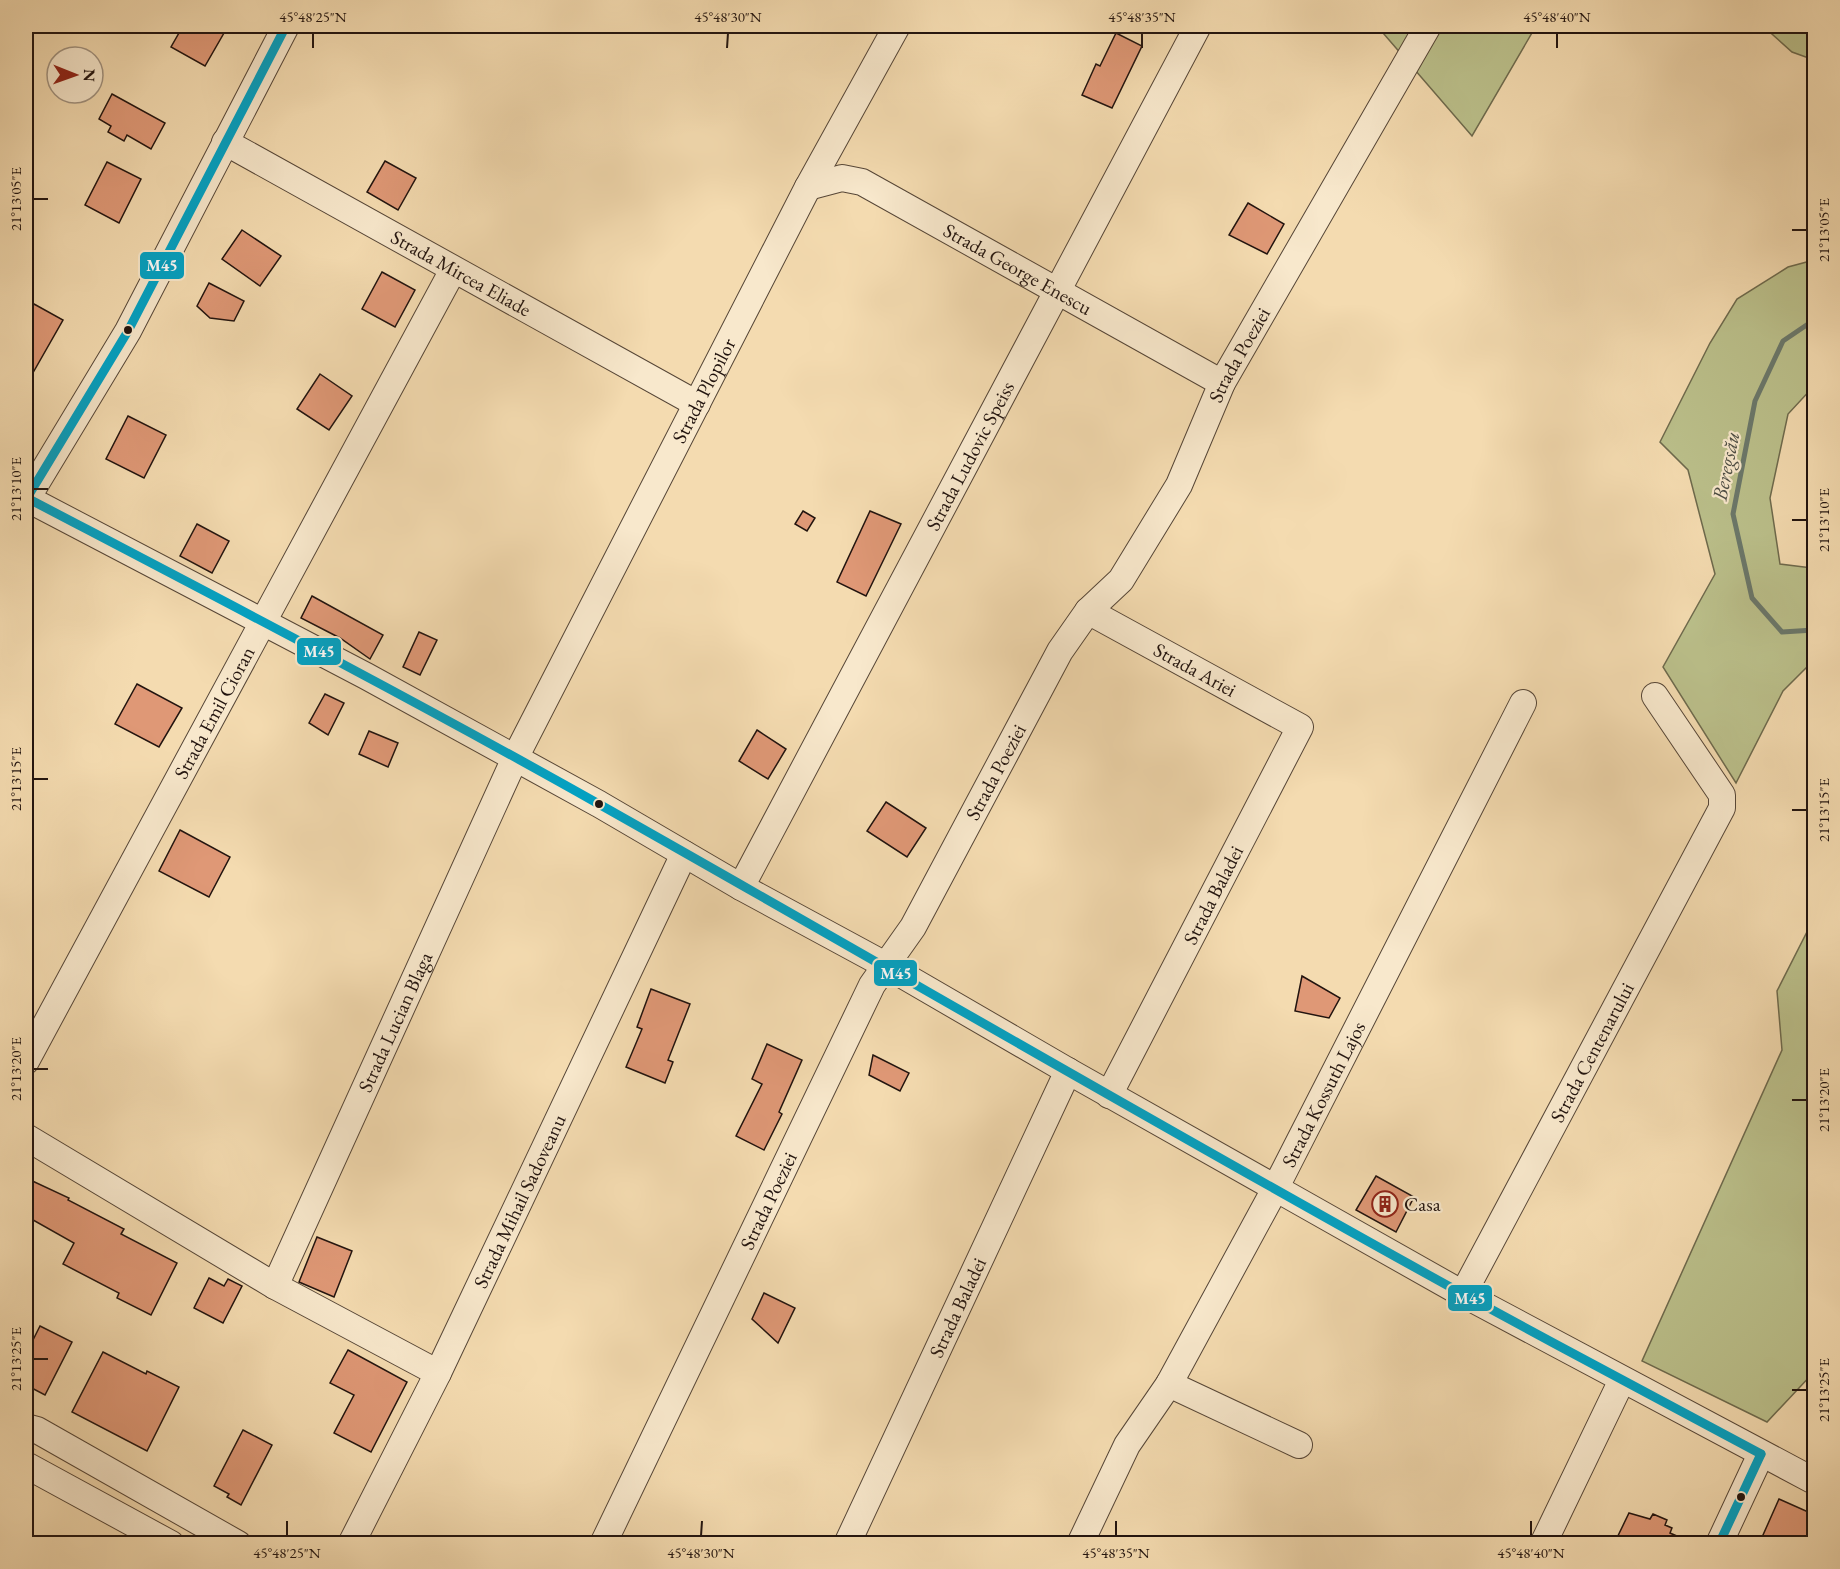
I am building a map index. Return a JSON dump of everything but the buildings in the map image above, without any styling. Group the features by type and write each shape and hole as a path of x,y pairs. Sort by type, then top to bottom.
{"street":[{"path":"286,26 128,331 26,499 263,622 515,758 741,887 887,966 1109,1095 1463,1294 1815,1481"},
{"name":"Strada Plopilor","path":"515,758 808,187 897,26"},
{"name":"Strada Ludovic Speiss","path":"741,887 1198,26"},
{"name":"Strada Poeziei","path":"603,1544 867,995 912,927 1060,651 1088,611 1121,580 1179,485 1222,383 1428,26"},
{"name":"Strada Mircea Eliade","path":"225,142 697,404"},
{"name":"Strada George Enescu","path":"808,187 842,177 862,182 1222,383"},
{"name":"Strada Emil Cioran","path":"26,1061 453,270"},
{"name":"Strada Ariei","path":"1088,611 1300,727"},
{"name":"Strada Centenarului","path":"1463,1294 1722,808 1722,795 1655,696"},
{"name":"Strada Kossuth Lajos","path":"1080,1544 1127,1445 1169,1384 1275,1188 1523,703"},
{"name":"Strada Baladei","path":"1109,1095 1300,727"},
{"name":"Strada Lucian Blaga","path":"275,1286 515,758"},
{"name":"Strada Mihail Sadoveanu","path":"351,1544 438,1373 684,854"},
{"name":"Strada Baladei","path":"847,1544 1068,1071"},
{"path":"26,1137 275,1286 438,1373"},
{"path":"1543,1544 1622,1380"},
{"path":"1169,1384 1299,1445"},
{"path":"26,1427 37,1430 238,1544"},
{"path":"1719,1544 1761,1454"},
{"path":"26,1465 171,1544"}],"green space":[{"path":"1377,26 1536,26 1472,136"},
{"path":"1763,26 1814,26 1814,60 1792,52"},
{"path":"1814,260 1814,386 1788,414 1770,498 1780,564 1812,568 1814,566 1814,660 1783,691 1736,783 1663,667 1715,574 1688,470 1660,442 1710,343 1737,299 1788,267"},
{"path":"1814,918 1814,1372 1767,1422 1642,1361 1782,1050 1777,991"}],"waterway":[{"name":"Beregsău","path":"1814,320 1783,341 1755,401 1733,514 1752,598 1782,632 1814,630"}],"transit line":[{"name":"M45","path":"27,498 128,331 286,26"},
{"name":"M45","path":"27,498 313,648 526,764 1354,1234 1761,1454"},
{"name":"M45","path":"1719,1544 1761,1454"}],"place":[{"name":"Casa","path":"1385,1204"}]}
